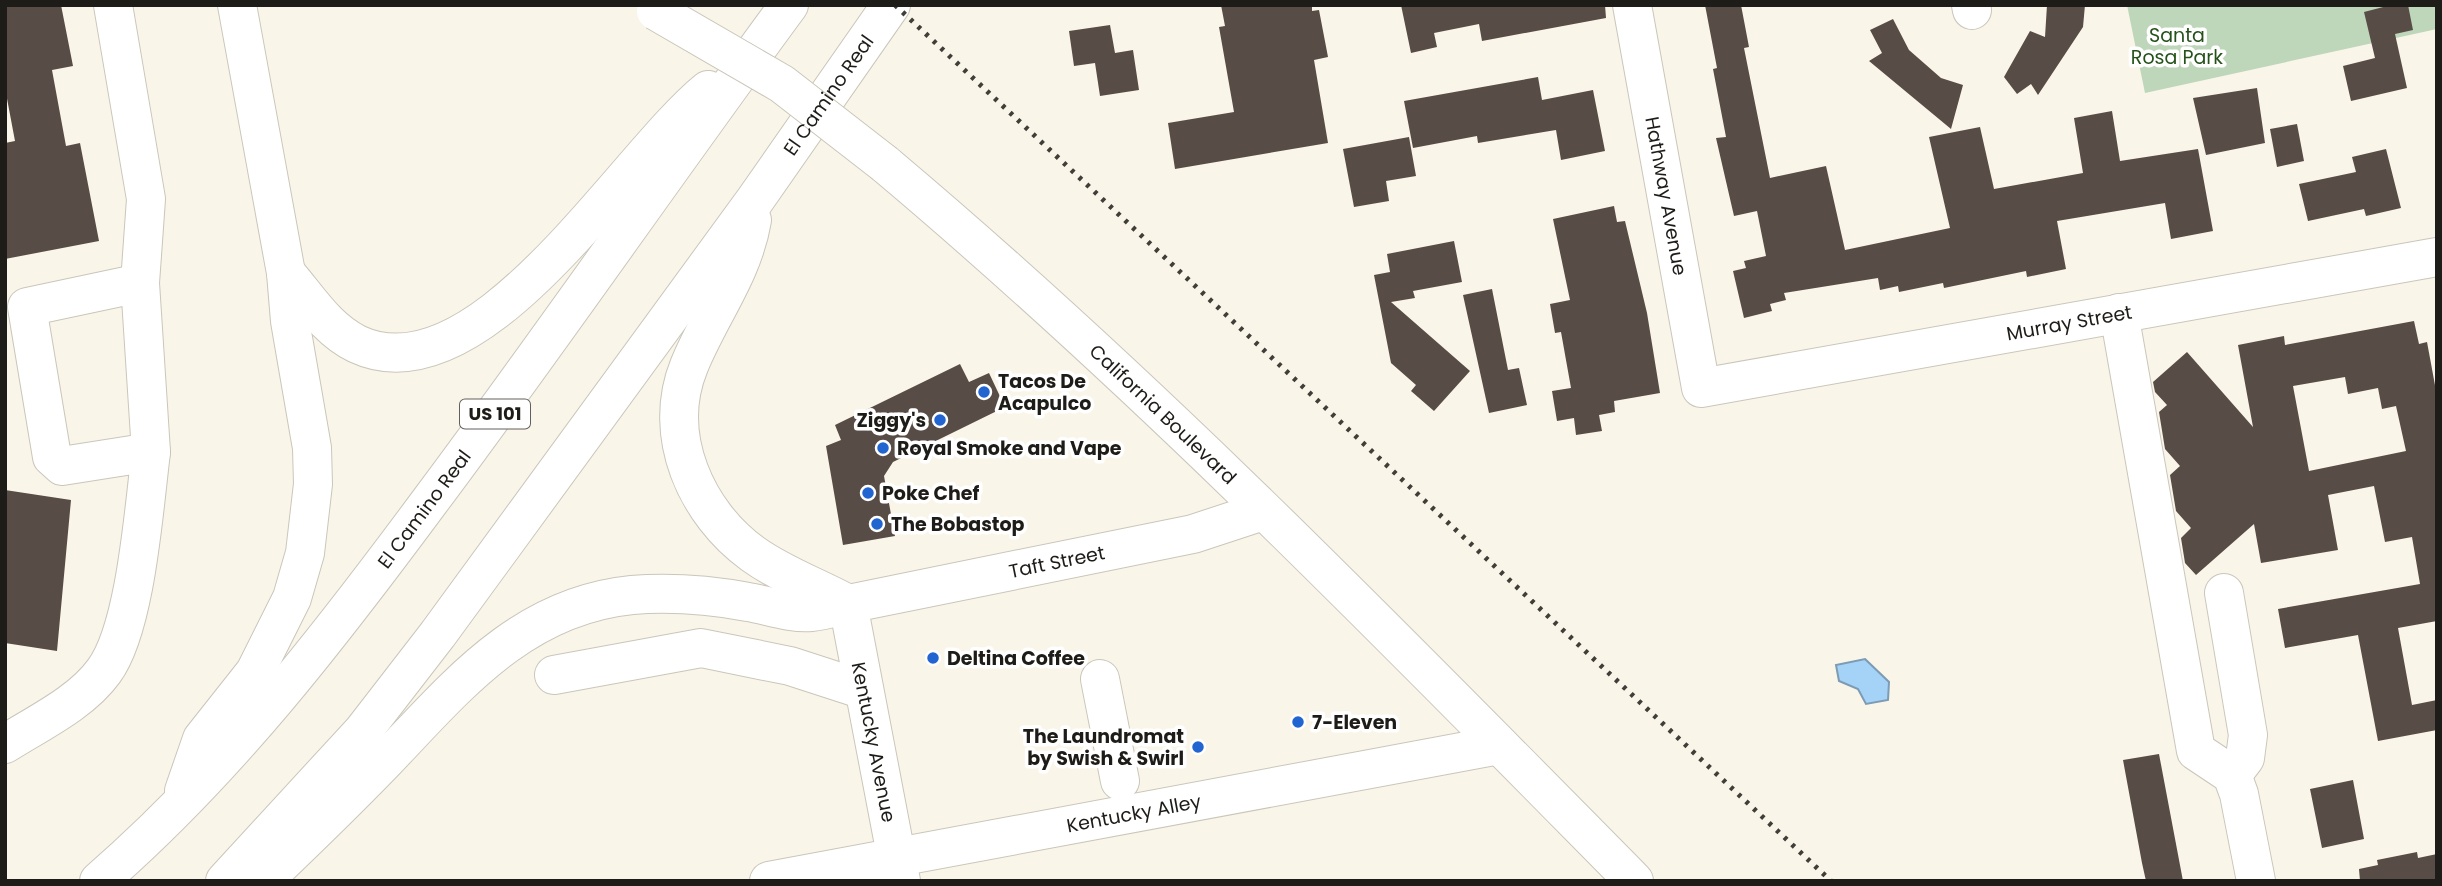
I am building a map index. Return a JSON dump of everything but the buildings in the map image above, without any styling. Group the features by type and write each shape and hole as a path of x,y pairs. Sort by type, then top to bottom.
{"main road":[{"path":"5,744 73,700 104,673 116,651 135,579 151,452 140,283 146,199 113,5"},
{"path":"178,806 202,739 254,671 275,636 292,598 305,553 313,484 312,448 290,321 286,273 236,5"},
{"path":"263,5 289,159 274,207"},
{"name":"El Camino Real","path":"99,881 178,806 273,705 321,648 471,447 789,5"},
{"name":"El Camino Real","path":"225,881 363,731 438,634 755,200 891,5"},
{"name":"Hathway Avenue","path":"1632,5 1701,388"},
{"name":"California Boulevard","path":"651,8 782,84 885,164 989,253 1263,511 1634,881"},
{"path":"286,273 320,316 356,343 378,352 416,351 459,337 511,299 573,234 681,111 754,54"},
{"path":"755,200 748,245 688,369 680,418 684,458 697,492 730,535 754,555 848,604"},
{"name":"Murray Street","path":"1701,388 2437,257"},
{"path":"140,283 27,307 52,457 62,466 151,452"},
{"path":"2119,313 2196,751 2232,775 2239,794 2256,881"},
{"name":"Taft Street","path":"257,881 265,879 334,814 487,657 519,634 554,616 590,604 655,594 708,595 810,612 1193,534 1263,511"},
{"path":"2224,593 2248,735 2245,758 2232,775"},
{"name":"Kentucky Avenue","path":"848,604 899,869"},
{"path":"554,675 701,648 790,666 864,690"},
{"path":"1100,679 1120,781"},
{"name":"Kentucky Alley","path":"769,881 899,869 1499,745"}],"green space":[{"name":"Santa Rosa Park","path":"2127,5 2437,5 2437,29 2145,93"}],"water":[{"path":"1865,659 1889,682 1888,700 1866,704 1858,689 1839,681 1836,665"}],"railway":[{"path":"895,5 1831,881"}],"place":[{"name":"Tacos De Acapulco","path":"984,392"},
{"name":"Ziggy's","path":"940,420"},
{"name":"Royal Smoke and Vape","path":"883,448"},
{"name":"Poke Chef","path":"868,493"},
{"name":"The Bobastop","path":"877,524"},
{"name":"Deltina Coffee","path":"933,658"},
{"name":"7-Eleven","path":"1298,722"},
{"name":"The Laundromat by Swish & Swirl","path":"1198,747"}]}
